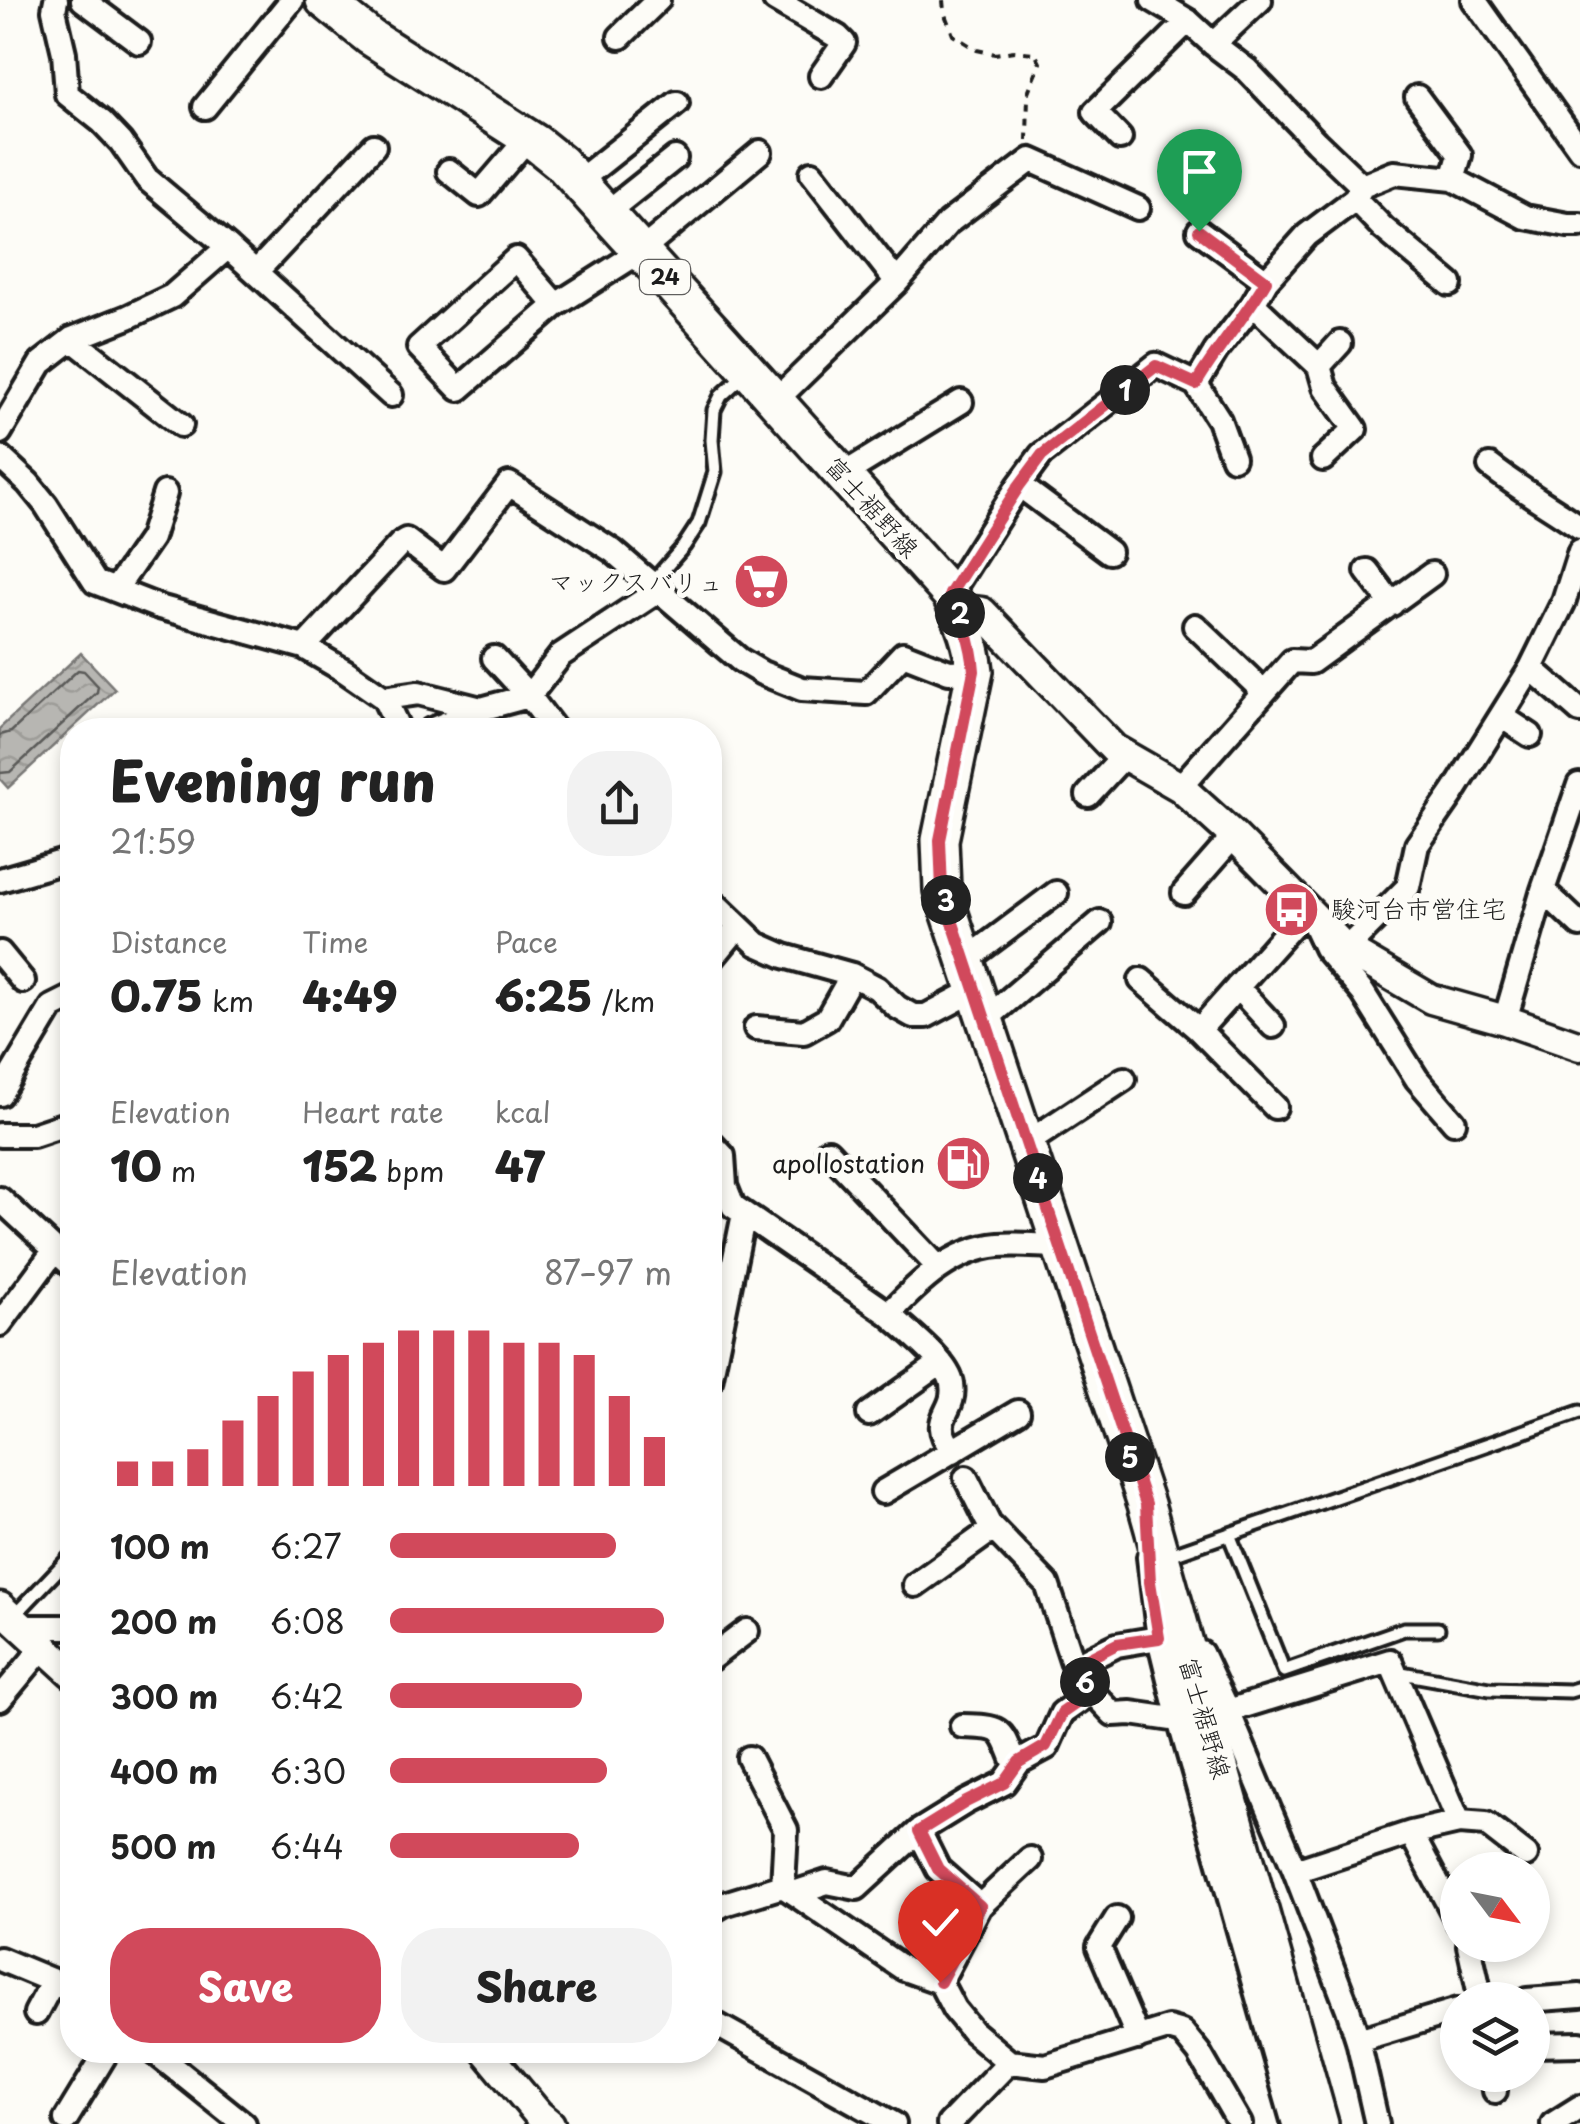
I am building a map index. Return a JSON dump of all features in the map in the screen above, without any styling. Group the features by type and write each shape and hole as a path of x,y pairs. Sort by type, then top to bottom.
{"main road":[{"name":"富士裾野線","path":"324,0 370,37 561,163 844,474 954,601 964,622 974,671 940,840 942,890 1146,1504 1320,2124"}],"street":[{"path":"56,0 54,10 64,54 67,94 122,142 147,180 228,247 391,395"},
{"path":"83,0 139,42"},
{"path":"206,108 292,0"},
{"path":"620,37 658,0"},
{"path":"776,0 844,43 821,76"},
{"path":"1154,0 1188,21 1247,70 1316,142 1359,192 1383,228 1450,284"},
{"path":"1212,44 1260,0"},
{"path":"1474,0 1580,149"},
{"path":"1120,138 1095,112 1188,21"},
{"path":"1417,97 1460,155 1453,179"},
{"path":"579,181 677,103"},
{"path":"449,171 479,194 528,138"},
{"path":"256,272 374,146"},
{"path":"556,305 516,259 419,347 459,389 556,305 640,251 760,152"},
{"path":"606,212 675,158"},
{"path":"776,400 896,282 948,223 1030,160 1138,208"},
{"path":"812,173 896,282"},
{"path":"1196,384 1266,281 1307,235 1359,192 1394,173 1453,179 1525,216 1580,224"},
{"path":"1199,231 1266,281"},
{"path":"0,432 41,363 72,339 172,296 228,247"},
{"path":"1253,304 1319,366 1324,387 1355,429 1322,458"},
{"path":"72,339 180,426"},
{"path":"1319,366 1340,342"},
{"path":"1234,458 1219,420 1196,384 1156,366 1042,455 1019,486 954,601 982,612 1114,749 1180,788 1234,836 1346,950 1431,1000 1580,1046"},
{"path":"844,474 962,402"},
{"path":"0,457 46,505 95,582 159,607 304,647 384,698 394,718"},
{"path":"1490,466 1580,527"},
{"path":"304,647 406,540 444,569 508,484 613,551 740,660 802,690 866,693 903,654 949,672 974,671"},
{"path":"1019,486 1109,552"},
{"path":"116,590 151,538 165,493"},
{"path":"1346,950 1408,887 1417,845 1572,604 1580,551"},
{"path":"1367,571 1392,604"},
{"path":"1180,788 1292,661 1311,662 1432,574"},
{"path":"460,718 529,696 561,655 655,588"},
{"path":"1196,626 1264,692"},
{"path":"494,658 546,718"},
{"path":"1531,668 1580,711"},
{"path":"384,698 418,692 481,709"},
{"path":"1501,716 1530,736"},
{"path":"1088,794 1124,756"},
{"path":"1504,1020 1579,785"},
{"path":"1184,893 1234,836"},
{"path":"0,880 60,862"},
{"path":"1543,890 1580,925"},
{"path":"975,990 1056,893"},
{"path":"1200,1030 1306,908"},
{"path":"1306,908 1325,948 1363,993 1417,1079 1454,1122"},
{"path":"722,912 756,944 852,976 876,988 913,1016 926,1016 1100,922"},
{"path":"722,946 738,927"},
{"path":"0,953 24,982"},
{"path":"756,1028 805,1042 826,1019 852,976"},
{"path":"1142,980 1200,1030 1275,1107"},
{"path":"1238,987 1273,1026"},
{"path":"4,1077 52,1006 60,1002"},
{"path":"1027,1143 1124,1079"},
{"path":"0,1135 33,1135 60,1126"},
{"path":"828,1151 938,1267"},
{"path":"722,1155 725,1186 733,1206 889,1314 941,1363 953,1382 942,1422 943,1438 953,1451"},
{"path":"0,1199 60,1254"},
{"path":"722,1323 744,1214"},
{"path":"889,1314 938,1267 960,1256 997,1245 1062,1246"},
{"path":"0,1324 60,1262"},
{"path":"869,1414 941,1363"},
{"path":"883,1492 1018,1412"},
{"path":"966,1478 993,1528 1047,1584 1074,1666 1092,1692 1113,1714 1179,1720"},
{"path":"1146,1504 1150,1582 1159,1638 1294,2124"},
{"path":"915,1585 993,1528"},
{"path":"1165,1575 1295,1871 1358,2040 1377,2124"},
{"path":"20,1625 60,1627"},
{"path":"20,1625 60,1663"},
{"path":"0,1699 20,1625"},
{"path":"722,1650 747,1630"},
{"path":"1074,1666 1117,1644 1159,1638"},
{"path":"1228,1711 1390,1661 1460,1822"},
{"path":"722,1905 827,1882 857,1888 919,1831 1004,1783 1019,1762 1046,1746 1062,1713 1092,1692"},
{"path":"962,1726 994,1727 1004,1734 1016,1766"},
{"path":"750,1758 786,1830 788,1890"},
{"path":"1295,1871 1460,1822 1486,1824 1522,1852"},
{"path":"919,1831 938,1869 980,1906"},
{"path":"1410,1834 1440,1889"},
{"path":"940,1982 980,1906 1030,1859"},
{"path":"788,1890 904,1969 940,1982 954,2009 972,2031 1009,2062 1045,2066 1168,2028 1182,2032 1199,2053 1240,2124"},
{"path":"1117,1918 1098,1946 1138,2038"},
{"path":"0,1959 60,1985"},
{"path":"36,2013 60,1989"},
{"path":"1550,1998 1580,1996"},
{"path":"1358,2040 1440,2015"},
{"path":"722,2028 894,2124"},
{"path":"1550,2045 1580,2044"},
{"path":"949,2124 1009,2062"},
{"path":"66,2118 100,2063"},
{"path":"168,2063 244,2124"},
{"path":"503,2063 550,2124"},
{"path":"1554,2124 1580,2107"}],"lane":[{"path":"655,588 699,523 715,472 714,410 722,396 749,370"},
{"path":"1165,1575 1229,1534 1580,1412"},
{"path":"1229,1534 1284,1670 1404,1629 1438,1629"},
{"path":"20,1625 60,1571"},
{"path":"1394,1672 1490,1689 1580,1688"}],"path":[{"path":"943,0 953,34 977,50 995,54 1035,53 1040,63 1028,92 1030,160"}],"water":[{"path":"81,653 115,689 84,718 60,718 60,740 8,788 0,779 0,728"}],"place":[{"name":"マックスバリュ","path":"762,582"},
{"name":"駿河台市営住宅","path":"1292,909"},
{"name":"apollostation","path":"964,1164"}],"route":[{"path":"940,1982 980,1906 938,1869 919,1831 1004,1783 1019,1762 1046,1746 1062,1713 1092,1692 1074,1666 1117,1644 1159,1638 1150,1582 1146,1504 942,890 940,840 974,671 964,622 950,594 1042,455 1156,366 1196,384 1253,304 1266,281 1199,231"}]}
